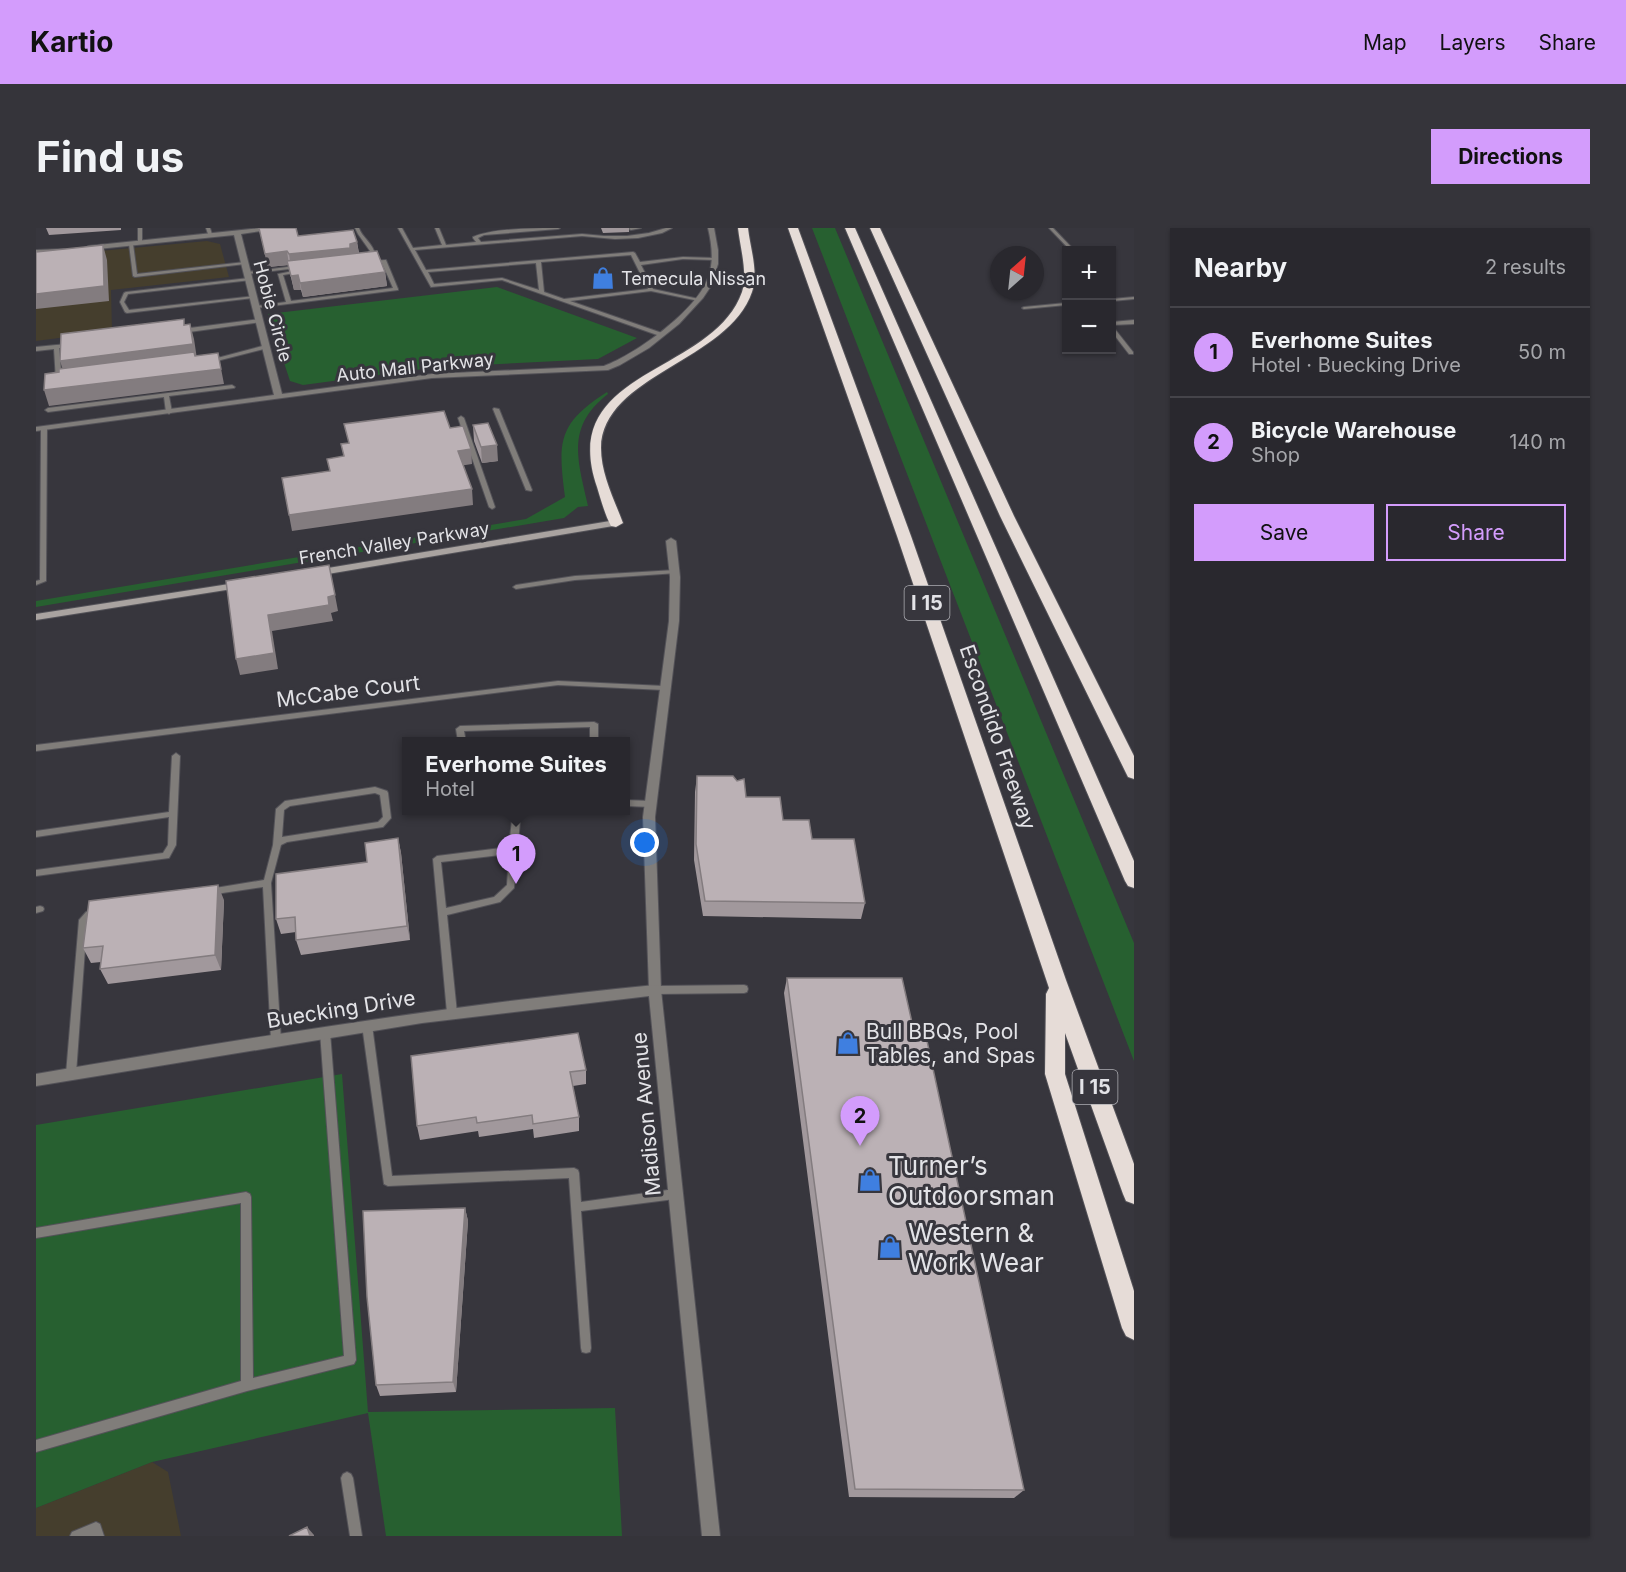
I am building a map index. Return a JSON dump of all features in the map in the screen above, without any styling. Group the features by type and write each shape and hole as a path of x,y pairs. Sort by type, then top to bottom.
{"highway":[{"path":"616,523 597,463 596,438 603,420 614,405 636,387 711,337 738,311 747,292 749,281 743,228"},
{"name":"Escondido Freeway","path":"793,228 904,536 1056,980 1134,1194"},
{"path":"850,228 1134,881"},
{"path":"875,228 1008,516 1134,773"},
{"path":"1056,980 1055,1074 1134,1328"}],"main road":[{"name":"French Valley Parkway","path":"306,575 616,523"},
{"path":"36,617 247,584"}],"street":[{"path":"83,248 274,228"},
{"name":"Auto Mall Parkway","path":"40,429 432,376 605,368 619,364 660,334 697,300 708,285 717,252 711,228"},
{"name":"Hobie Circle","path":"237,233 279,397"},
{"path":"36,252 72,249"},
{"name":"Madison Avenue","path":"671,541 675,572 674,621 649,817 655,990 711,1536"},
{"name":"Buecking Drive","path":"36,1080 367,1025 553,999 655,990"}],"lane":[{"path":"140,228 140,243"},
{"path":"208,228 211,236"},
{"path":"256,307 396,289 384,261 358,262 370,255 372,251 370,245 358,235 357,228"},
{"path":"400,228 433,286 502,279 660,334"},
{"path":"437,228 444,245"},
{"path":"480,244 475,238 483,234 558,228"},
{"path":"570,228 580,234 604,238 660,233 670,228"},
{"path":"631,229 639,228"},
{"path":"1051,228 1068,246"},
{"path":"413,249 602,231"},
{"path":"131,244 135,276 245,263"},
{"path":"425,271 633,253 651,291"},
{"path":"639,264 683,258 715,259"},
{"path":"538,261 542,293"},
{"path":"253,297 127,312 122,302 126,292 302,268"},
{"path":"278,272 289,303"},
{"path":"563,300 651,291 697,300"},
{"path":"1116,300 1134,298"},
{"path":"1024,308 1062,304"},
{"path":"169,333 260,321"},
{"path":"1116,324 1134,322"},
{"path":"1116,334 1131,353"},
{"path":"36,349 79,345"},
{"path":"56,347 57,381 69,380"},
{"path":"202,362 225,359 266,347"},
{"path":"48,410 232,387"},
{"path":"166,395 169,412"},
{"path":"496,409 529,490"},
{"path":"461,418 492,507"},
{"path":"36,583 43,581 45,452 40,429"},
{"path":"36,453 45,452"},
{"path":"516,587 575,578 675,572"},
{"name":"McCabe Court","path":"36,748 558,683 664,688"},
{"path":"461,737 460,729 594,724 594,737"},
{"path":"36,873 166,855 172,845 176,756"},
{"path":"276,1040 267,883 277,844 280,809 288,802 375,790 384,794 386,798 387,818 380,825 285,839 277,844"},
{"path":"630,803 651,804"},
{"path":"36,834 173,814"},
{"path":"444,912 497,900 511,886 516,815"},
{"path":"452,1013 444,912 437,859 513,850"},
{"path":"200,894 267,883"},
{"path":"71,1074 83,920 88,914 110,908"},
{"path":"655,990 744,989"},
{"path":"367,1025 388,1181 574,1173 586,1348"},
{"path":"36,1446 247,1385 350,1360 325,1032"},
{"path":"576,1207 675,1194"},
{"path":"36,1233 246,1197 247,1385"},
{"path":"347,1478 356,1536"},
{"path":"76,1536 96,1528 98,1536"}],"shaded area":[{"path":"207,241 220,244 229,277 111,290 112,331 36,341 36,257"},
{"path":"152,1462 168,1472 181,1536 36,1536 36,1508"}],"green space":[{"path":"812,228 835,228 1134,943 1134,1061"},
{"path":"497,287 637,338 598,359 438,367 303,385 290,381 268,314"},
{"path":"607,392 608,394 594,406 585,419 580,432 579,459 588,506 578,507 564,518 36,607 36,601 526,519 565,497 562,448 565,436 578,414"},
{"path":"342,1074 368,1412 615,1408 622,1536 386,1536 368,1413 152,1462 36,1508 36,1125"}],"building":[{"path":"259,228 296,228 298,236 353,230 357,242 350,244 350,248 265,254"},
{"path":"103,245 104,286 36,294 36,252"},
{"path":"377,251 385,272 300,283 298,275 291,276 287,261"},
{"path":"184,319 184,325 190,324 193,344 60,361 61,334"},
{"path":"194,352 195,356 218,353 221,369 44,390 45,374 59,372 59,369"},
{"path":"444,411 450,428 463,426 471,449 458,451 472,489 289,515 282,478 330,471 327,459 344,456 341,444 349,443 344,424"},
{"path":"488,423 497,445 481,447 473,425"},
{"path":"329,565 335,595 328,597 329,605 268,615 274,653 236,659 226,581"},
{"path":"697,776 733,776 737,781 744,779 746,797 780,797 783,820 809,820 812,839 854,839 865,903 705,901 696,844"},
{"path":"398,838 407,926 296,940 295,917 276,919 276,874 367,862 365,843"},
{"path":"218,885 215,955 100,969 103,946 83,948 89,901"},
{"path":"787,978 902,978 913,1027 924,1027 1024,1490 855,1489"},
{"path":"578,1033 586,1070 570,1072 579,1117 533,1124 532,1115 477,1123 476,1117 417,1126 411,1056"},
{"path":"465,1208 453,1382 376,1385 367,1297 363,1211"},
{"path":"307,1527 310,1536 289,1536"}],"place":[{"name":"Temecula Nissan","path":"603,278"},
{"name":"Everhome Suites","path":"516,884"},
{"name":"Bull BBQs, Pool Tables, and Spas","path":"848,1043"},
{"name":"Bicycle Warehouse","path":"860,1146"},
{"name":"Turner’s Outdoorsman","path":"870,1180"},
{"name":"Western & Work Wear","path":"890,1247"}]}
